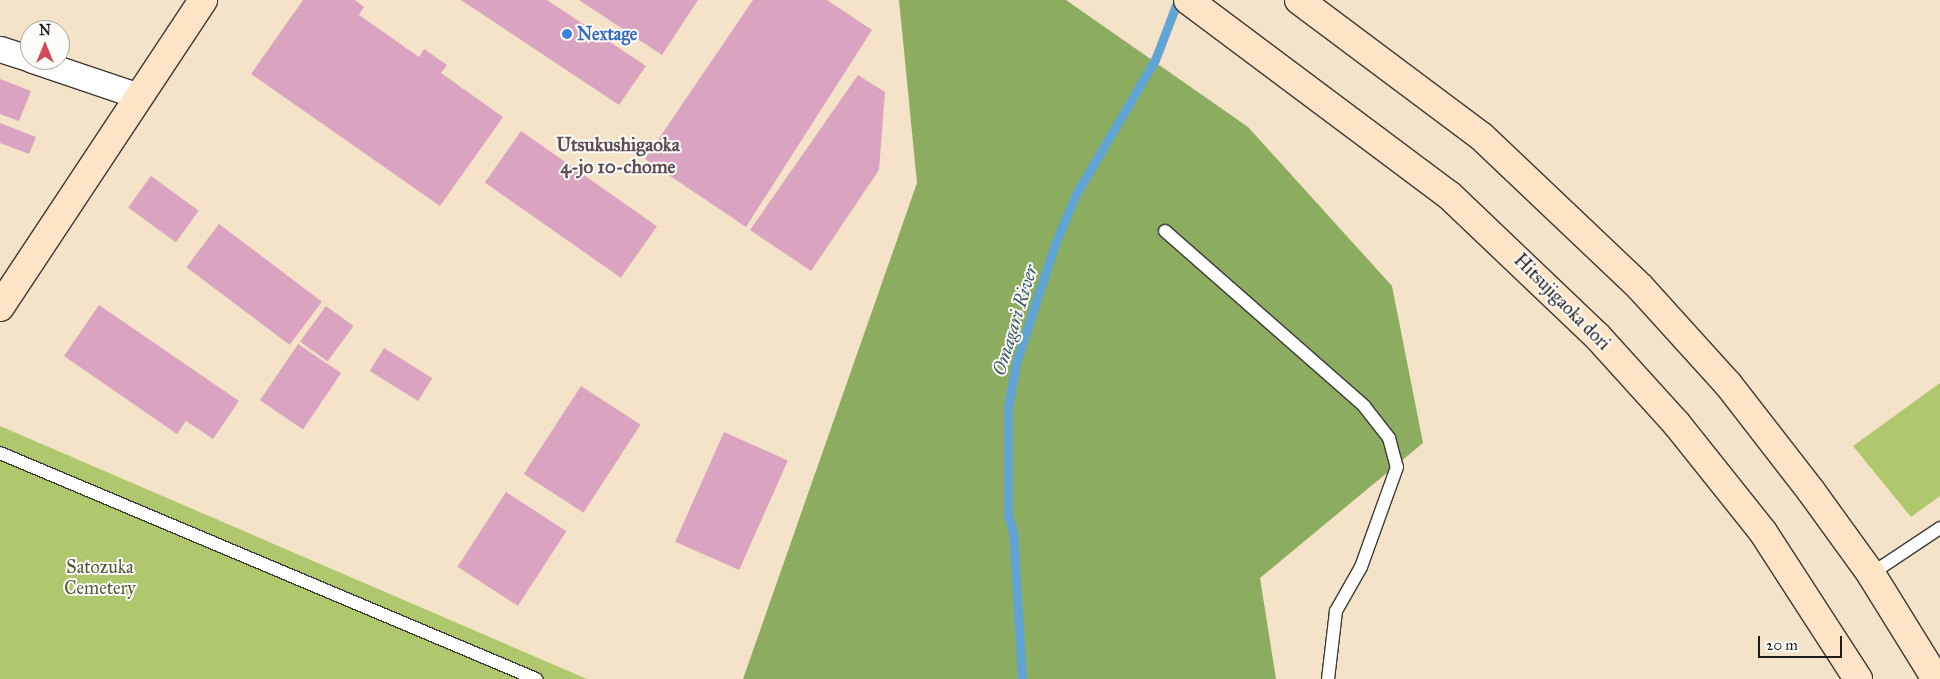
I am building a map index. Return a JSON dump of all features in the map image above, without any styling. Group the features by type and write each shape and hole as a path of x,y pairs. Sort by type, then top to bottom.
{"main road":[{"path":"0,307 203,0"},
{"name":"Hitsujigaoka dori","path":"1188,0 1448,195 1598,337 1676,423 1763,532 1858,679"},
{"path":"1299,0 1481,136 1640,287 1728,384 1871,574 1936,679"}],"street":[{"path":"0,49 20,56"},
{"path":"61,70 139,96"}],"lane":[{"path":"1165,231 1364,406 1389,438 1397,467 1361,567 1336,611 1328,679"},
{"path":"0,453 536,679"},
{"path":"1871,574 1940,528"}],"green space":[{"path":"899,0 1066,0 1248,127 1392,286 1423,443 1260,578 1276,679 743,679 917,183"},
{"path":"1940,383 1940,496 1911,517 1853,446"},
{"name":"Satozuka Cemetery","path":"0,426 587,679 0,679"}],"building":[{"path":"303,0 355,0 364,7 359,15 419,57 424,49 447,65 441,73 503,117 440,206 251,74"},
{"path":"461,0 547,0 646,66 619,105"},
{"path":"579,0 698,0 662,55"},
{"path":"753,0 827,0 872,30 746,227 645,159"},
{"path":"858,75 885,92 879,170 811,271 750,230"},
{"path":"0,79 31,91 19,121 0,114"},
{"path":"0,123 36,137 29,154 0,143"},
{"path":"521,131 657,226 621,278 485,183"},
{"path":"151,176 199,211 176,242 128,208"},
{"path":"219,224 322,302 290,345 187,267"},
{"path":"99,305 239,401 213,439 186,421 177,434 64,356"},
{"path":"326,306 354,326 328,362 300,342"},
{"path":"298,344 341,373 303,429 260,400"},
{"path":"384,348 432,378 418,401 370,371"},
{"path":"581,386 641,425 583,513 524,474"},
{"path":"724,432 788,460 739,570 675,542"},
{"path":"506,492 566,531 518,606 458,567"}],"waterway":[{"name":"Omagari River","path":"1022,679 1013,533 1008,515 1008,407 1016,363 1055,244 1076,194 1155,60 1178,0"}],"place":[{"name":"Nextage","path":"567,34"}],"district":[{"name":"Utsukushigaoka 4-jo 10-chome","path":"618,156"}]}
